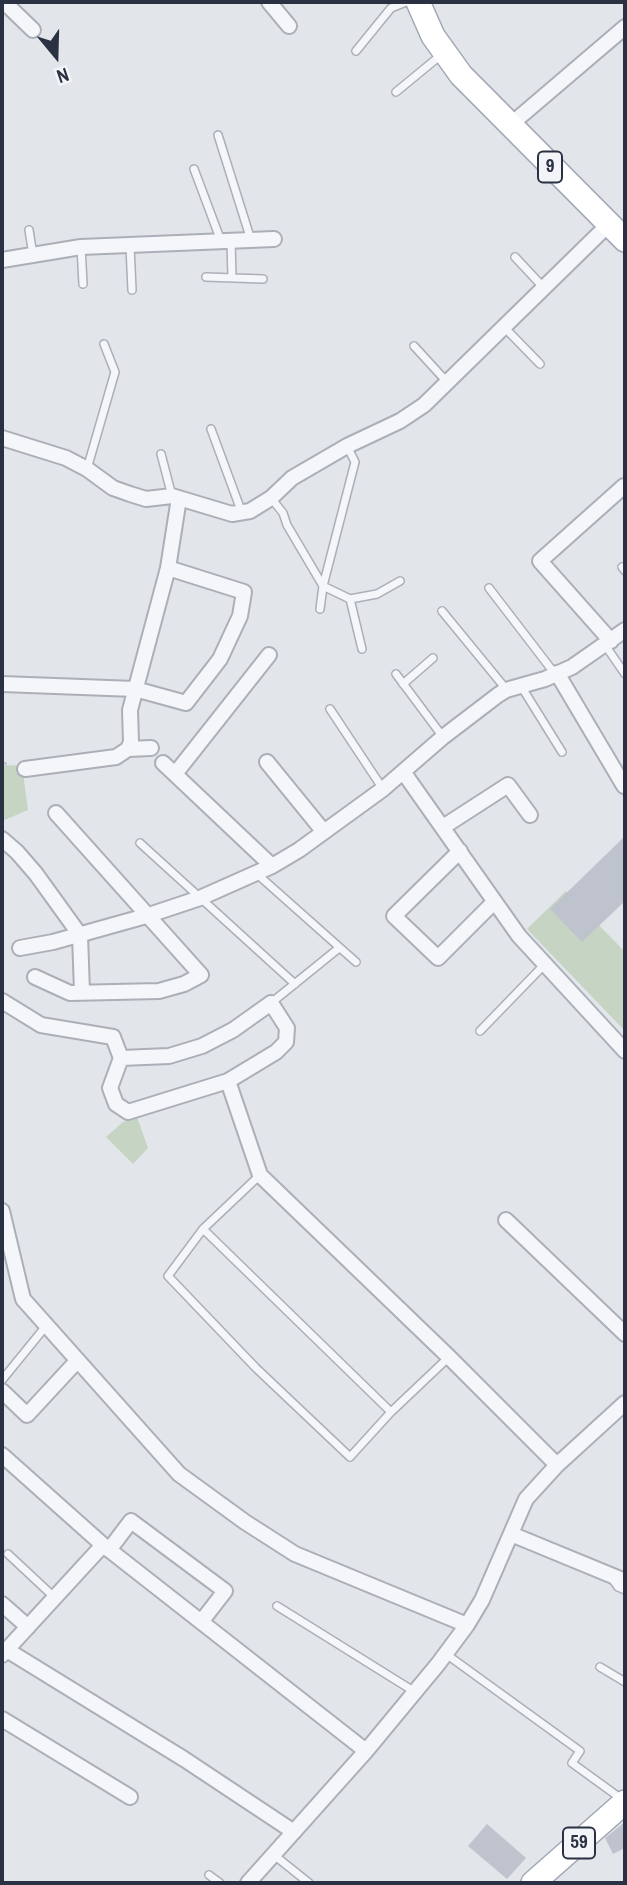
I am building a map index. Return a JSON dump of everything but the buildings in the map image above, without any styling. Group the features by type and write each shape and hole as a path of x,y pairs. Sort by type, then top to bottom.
{"main road":[{"name":"9","path":"418,2 443,53 509,126 617,233"},
{"name":"9","path":"435,2 458,58 476,91"},
{"name":"59","path":"533,1883 625,1802"}],"street":[{"path":"4,2 33,30"},
{"path":"269,2 289,26"},
{"path":"509,126 625,27"},
{"path":"2,438 48,451 87,469 113,488 146,499 175,497 221,512 250,511 271,498 292,478 347,446 400,421 424,405 544,288 617,233"},
{"path":"2,260 80,247 274,239"},
{"path":"608,643 540,561 624,486 625,488"},
{"path":"128,749 131,742 130,710 168,568 175,497"},
{"path":"2,684 135,689 186,703 220,659 240,616 244,592 168,568"},
{"path":"20,948 80,935 146,916 200,898 257,874 324,832 404,773 443,737 514,688 572,667 625,630"},
{"path":"175,774 269,655"},
{"path":"556,674 624,786"},
{"path":"25,769 116,757 128,749 151,748"},
{"path":"163,762 272,866"},
{"path":"267,762 324,832"},
{"path":"404,773 519,936 625,1051"},
{"path":"443,827 508,785 530,816"},
{"path":"35,977 70,993 159,990 184,984 201,975 56,813"},
{"path":"2,839 36,874 80,935 82,992"},
{"path":"460,851 394,916 438,958 494,902"},
{"path":"2,1001 41,1025 113,1037 121,1059 110,1088 116,1104 128,1112 228,1081 276,1052 286,1042 287,1028 271,1003 233,1030 202,1046 169,1056 121,1059"},
{"path":"228,1081 260,1175 557,1465"},
{"path":"2,1211 23,1299 179,1474 295,1554 467,1625"},
{"path":"506,1220 625,1334"},
{"path":"2,1379 27,1415 77,1361"},
{"path":"248,1883 366,1751 467,1625 482,1600 526,1499 557,1465 625,1403"},
{"path":"2,1455 106,1548 366,1751"},
{"path":"201,1622 225,1591 131,1521 54,1597 4,1653 184,1759 294,1832"},
{"path":"511,1534 625,1581"},
{"path":"2,1604 28,1627"},
{"path":"2,1719 130,1797"}],"lane":[{"path":"356,51 391,8 406,2"},
{"path":"396,92 443,53"},
{"path":"218,135 251,240"},
{"path":"194,169 226,241 232,278"},
{"path":"29,230 33,255"},
{"path":"130,246 132,290"},
{"path":"80,247 83,284"},
{"path":"515,257 544,288"},
{"path":"206,277 263,279"},
{"path":"503,327 540,364"},
{"path":"87,469 115,372 104,344"},
{"path":"414,346 447,382"},
{"path":"211,429 242,513"},
{"path":"320,609 323,586 355,462 347,446"},
{"path":"161,454 175,497"},
{"path":"271,498 283,513 287,525 323,586 351,599 377,594 400,581"},
{"path":"489,588 556,674"},
{"path":"351,599 362,649"},
{"path":"442,611 514,688 562,752"},
{"path":"608,643 625,674"},
{"path":"403,684 433,658"},
{"path":"396,674 443,737"},
{"path":"330,709 383,789"},
{"path":"140,843 295,984"},
{"path":"257,874 356,962"},
{"path":"271,1003 339,947"},
{"path":"480,1031 544,965"},
{"path":"260,1175 203,1229 168,1276 256,1368 350,1457 391,1412 449,1357"},
{"path":"203,1229 391,1412"},
{"path":"2,1379 46,1326"},
{"path":"8,1554 54,1597"},
{"path":"608,1574 618,1587 625,1590"},
{"path":"277,1606 415,1692"},
{"path":"446,1654 580,1751 572,1763 625,1802"},
{"path":"600,1667 625,1682"},
{"path":"274,1855 309,1883"},
{"path":"209,1875 220,1883"}],"green space":[{"path":"3,765 22,766 28,810 2,821"},
{"path":"566,891 625,952 625,1031 527,929"},
{"path":"137,1117 148,1148 133,1164 106,1137 123,1122"}]}
